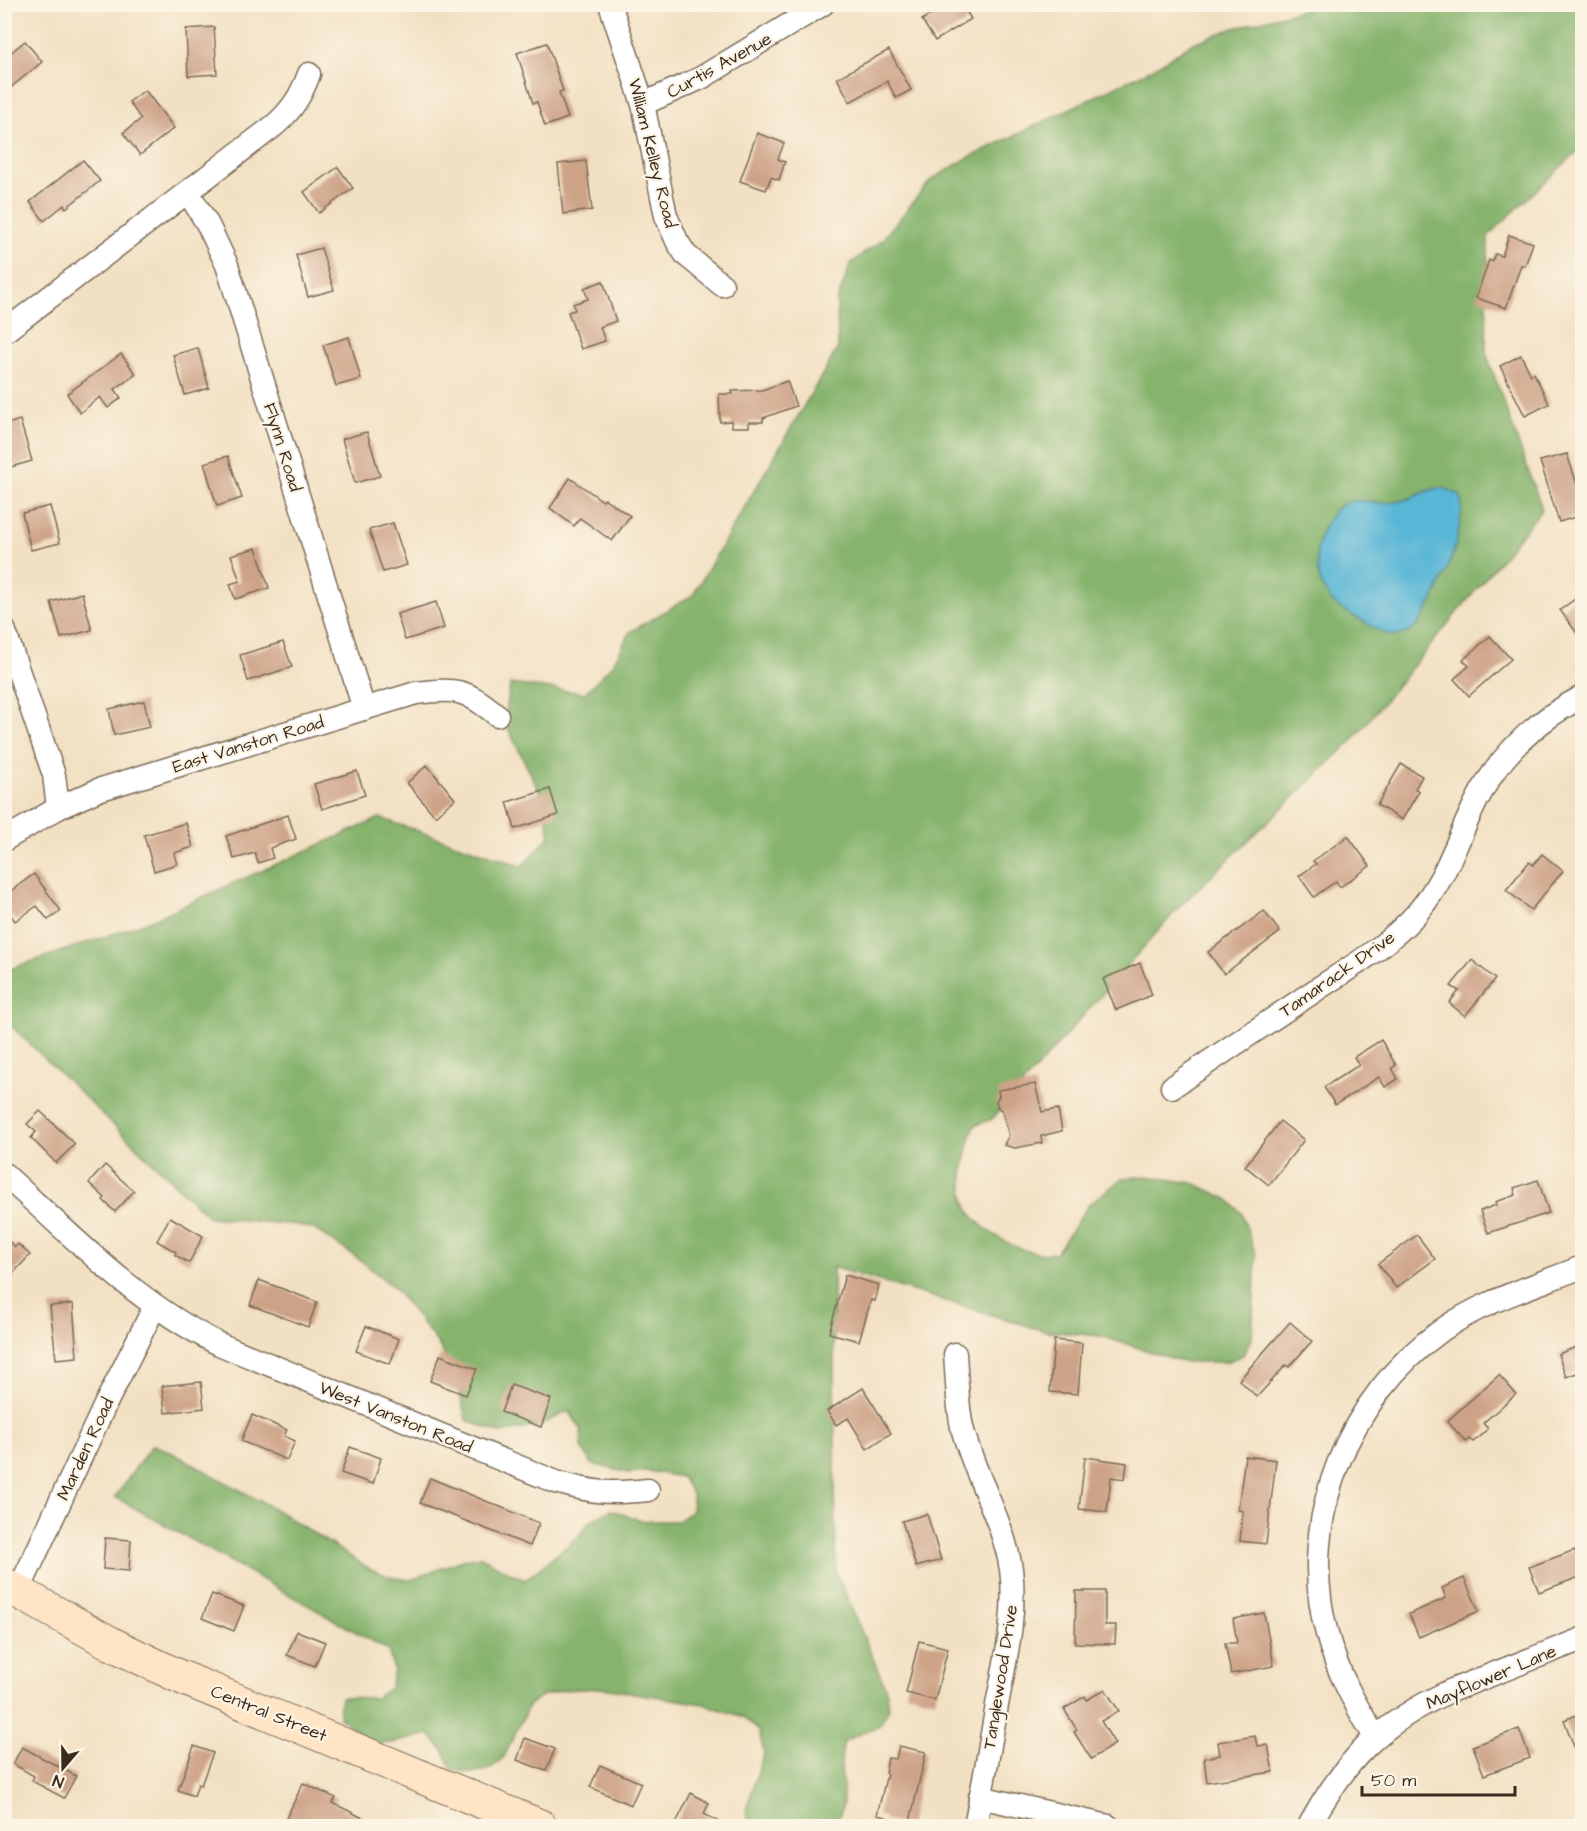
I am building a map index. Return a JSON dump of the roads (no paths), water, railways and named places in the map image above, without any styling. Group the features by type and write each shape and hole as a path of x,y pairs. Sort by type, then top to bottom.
{"main road":[{"name":"Central Street","path":"11,1588 112,1644 178,1676 540,1827"}],"street":[{"name":"William Kelley Road","path":"610,4 643,104 666,216 686,255 722,285"},
{"name":"Curtis Avenue","path":"643,104 701,78 823,4"},
{"path":"4,332 275,126 297,102 309,74"},
{"name":"Flynn Road","path":"188,192 208,225 227,265 364,709"},
{"path":"4,629 54,775 58,808"},
{"name":"East Vanston Road","path":"4,840 58,808 98,790 416,693 438,690 459,691 475,697 497,715"},
{"name":"Tamarack Drive","path":"1172,1087 1372,953 1404,927 1417,913 1440,880 1477,801 1497,767 1538,724 1582,697"},
{"path":"4,1174 117,1277 155,1306"},
{"path":"1375,1737 1341,1676 1326,1632 1319,1586 1322,1516 1327,1493 1343,1449 1380,1390 1395,1372 1441,1331 1473,1311 1582,1267"},
{"name":"West Vanston Road","path":"155,1306 219,1344 556,1482 596,1493 614,1494 648,1490"},
{"name":"Marden Road","path":"11,1588 155,1306"},
{"name":"Tanglewood Drive","path":"955,1354 962,1427 994,1510 1010,1566 1013,1586 1004,1669 975,1827"},
{"name":"Mayflower Lane","path":"1309,1827 1345,1770 1375,1737 1402,1718 1441,1695 1582,1640"},
{"path":"980,1797 1107,1827"}],"water":[{"path":"1437,488 1444,488 1460,495 1460,523 1448,567 1430,606 1415,628 1403,634 1391,635 1374,628 1335,604 1323,587 1317,566 1317,555 1321,534 1335,510 1345,503 1356,501 1398,502"}]}
